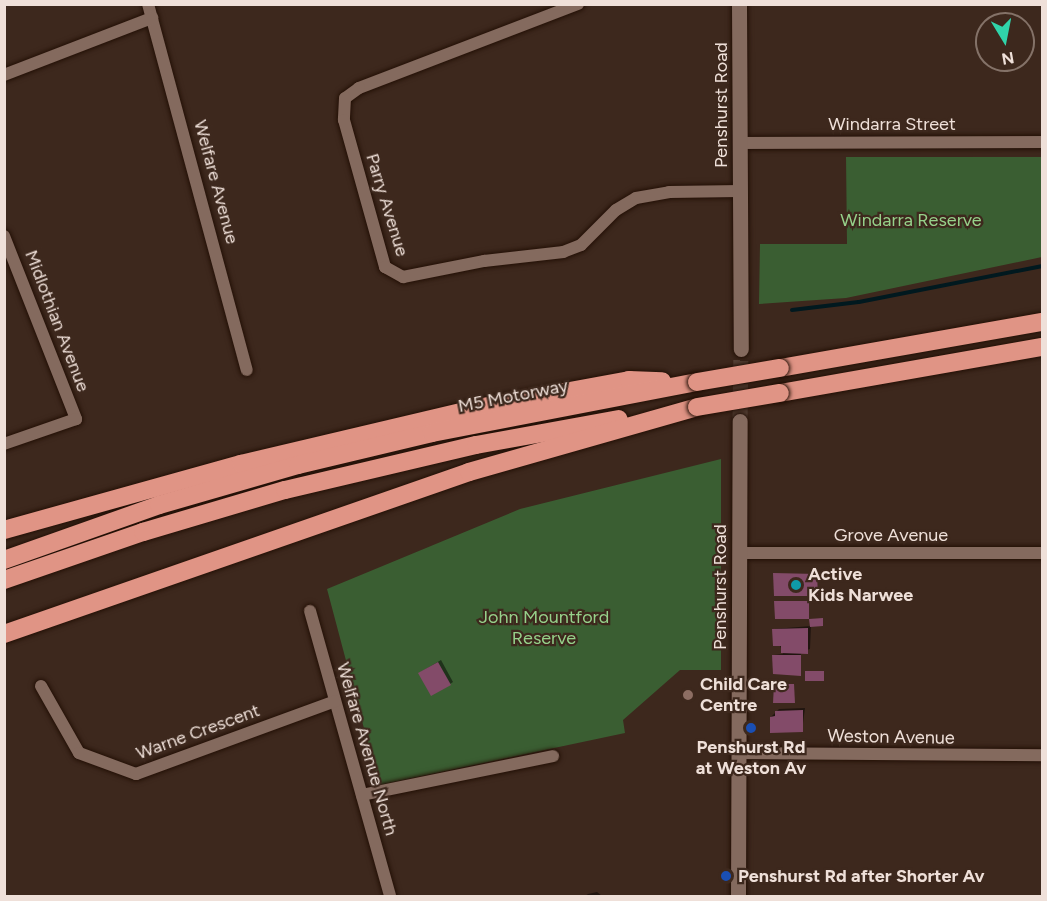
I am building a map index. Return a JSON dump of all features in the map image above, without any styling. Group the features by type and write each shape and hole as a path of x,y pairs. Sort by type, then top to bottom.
{"highway":[{"name":"M5 Motorway","path":"4,560 159,505 298,465 432,433 697,382 1042,322"},
{"path":"4,580 142,532 285,490 487,442 1042,347"},
{"path":"4,530 241,464 477,408 629,380 697,382"},
{"path":"4,639 367,505 469,471 698,407"},
{"path":"4,634 74,612"}],"street":[{"name":"Welfare Avenue","path":"148,4 247,370"},
{"name":"Parry Avenue","path":"578,4 359,88 345,98 344,120 385,267 403,277 484,261 563,252 581,245 616,210 636,198 669,192 740,191"},
{"name":"Penshurst Road","path":"740,4 741,349"},
{"path":"4,75 152,18"},
{"name":"Windarra Street","path":"741,143 1042,142"},
{"name":"Midlothian Avenue","path":"4,236 76,420 4,444"},
{"name":"Penshurst Road","path":"738,897 740,421"},
{"name":"Grove Avenue","path":"739,554 1042,553"},
{"name":"Welfare Avenue North","path":"310,611 390,897"},
{"name":"Warne Crescent","path":"40,686 79,753 136,774 335,701"},
{"name":"Weston Avenue","path":"739,753 1042,755"},
{"path":"362,795 553,756"}],"green space":[{"name":"Windarra Reserve","path":"846,157 1042,157 1042,257 846,298 759,304 760,244 847,244"},
{"name":"John Mountford Reserve","path":"721,459 721,670 680,670 623,720 625,733 379,785 327,589 520,509"}],"building":[{"name":"Active Kids Narwee","path":"773,573 817,574 818,596 774,596"},
{"path":"774,601 809,601 809,619 775,619"},
{"path":"823,618 823,626 810,627 809,619"},
{"path":"808,628 808,654 781,653 781,646 773,646 772,629"},
{"path":"772,655 801,655 801,676 773,674"},
{"path":"438,662 451,685 431,696 418,673"},
{"path":"805,671 824,671 824,681 805,681"},
{"path":"774,684 794,684 795,703 773,703"},
{"path":"803,710 803,732 770,733 770,717 775,716 775,711"}],"waterway":[{"path":"792,310 859,302 1042,266"}],"tunnel":[{"path":"740,421 741,349"}],"place":[{"name":"Active Kids Narwee","path":"796,585"},
{"name":"Child Care Centre","path":"688,695"},
{"name":"Penshurst Rd at Weston Av","path":"751,728"},
{"name":"Penshurst Rd after Shorter Av","path":"726,876"}]}
